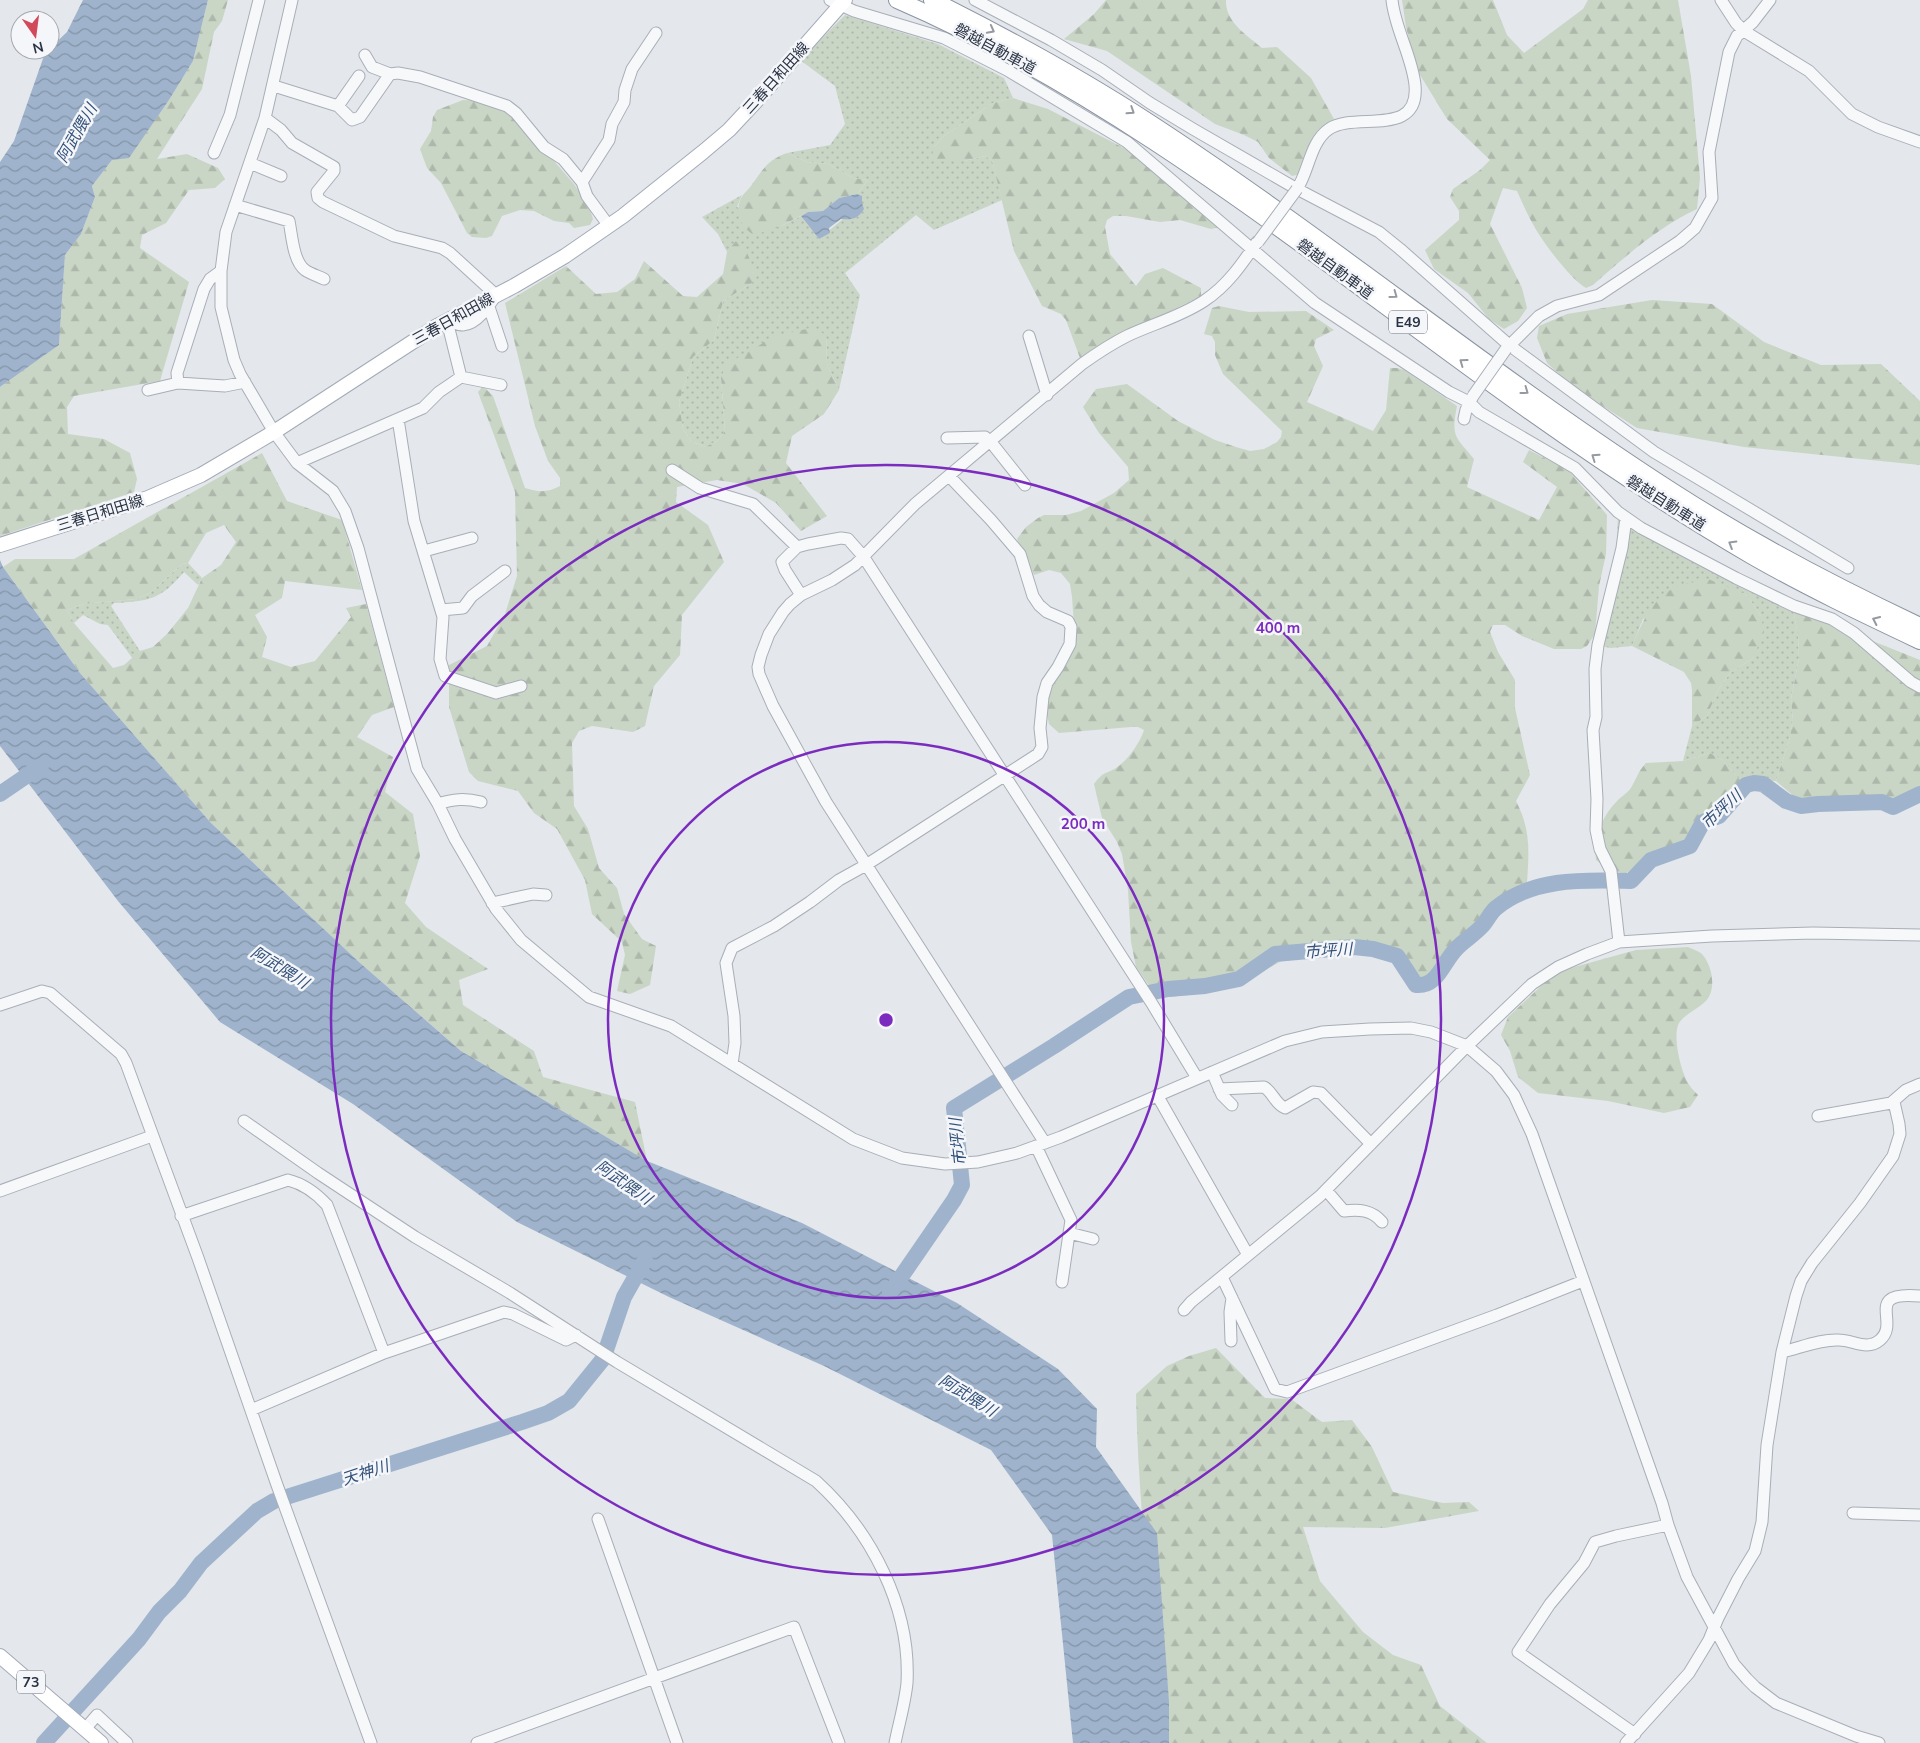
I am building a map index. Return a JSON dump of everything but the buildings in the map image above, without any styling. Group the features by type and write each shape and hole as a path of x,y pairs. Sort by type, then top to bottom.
{"highway":[{"name":"磐越自動車道","path":"897,0 980,39 1047,76 1144,136 1279,228 1518,403 1669,506 1753,557 1837,601 1920,640"},
{"name":"磐越自動車道","path":"932,0 1052,63 1150,123 1293,221 1526,392 1674,492 1757,543 1841,588 1920,626"}],"main road":[{"name":"三春日和田線","path":"0,545 148,498 200,475 274,432 410,343 447,321 492,301 565,256 609,226 729,130 757,100 840,1"},
{"name":"73","path":"0,1656 101,1743"}],"street":[{"path":"214,153 230,115 260,0"},
{"path":"292,0 274,86 265,118 226,232 221,307 231,349 244,382 274,432 296,463 333,491 346,511 358,548 414,759 455,839 492,903 521,940 591,998 671,1026 853,1139 902,1158 944,1164 963,1164 997,1159 1041,1145 1285,1041 1322,1032 1412,1028 1431,1032 1467,1046 1496,1071 1514,1095 1532,1134 1687,1577 1734,1664 1755,1687 1776,1703 1867,1740 1879,1743"},
{"path":"975,0 1051,40 1102,70 1159,108 1297,189 1378,232 1400,249 1507,347 1654,452 1848,568"},
{"path":"1062,1282 1071,1220 1041,1145 826,802 790,739 759,674 759,662 769,634 783,612 801,595 843,574 916,504 1082,364 1103,349 1127,336 1204,301 1236,272 1297,189 1306,173 1314,148 1328,129 1351,122 1391,120 1409,111 1415,96 1415,85 1413,72 1394,15 1392,0"},
{"path":"1721,0 1730,15 1744,31 1809,71 1858,118 1920,142"},
{"path":"1464,419 1471,399 1507,347 1540,316 1556,306 1599,295 1680,241 1695,228 1712,198 1710,147 1729,52 1737,36 1744,31 1770,0"},
{"path":"840,1 854,10 944,38 1007,70 1127,142 1255,245 1315,302 1449,392 1471,399 1479,412 1576,468 1626,518 1675,547 1736,578 1794,606 1832,619 1854,633 1910,682 1920,687"},
{"path":"582,182 609,140 612,124 624,102 625,90 632,69 656,33"},
{"path":"365,55 372,67 390,74 398,73 420,77 507,106 516,113 544,147 563,160 582,182 587,196 609,226"},
{"path":"274,86 338,106 352,120 360,117 390,74"},
{"path":"338,106 359,76"},
{"path":"265,118 281,130 292,143 334,167 334,171 317,192 318,198 323,202 394,236 442,248 450,253 492,301 502,346"},
{"path":"250,163 281,176"},
{"path":"236,205 289,221 301,266 306,271 324,279"},
{"path":"178,383 177,373 204,290 210,279 222,271"},
{"path":"447,321 461,377"},
{"path":"1029,336 1047,395"},
{"path":"296,463 423,408 439,392 461,377 501,385"},
{"path":"148,390 178,383 225,386 244,382"},
{"path":"398,419 414,521 443,617 440,659 445,676 496,693 521,686"},
{"path":"947,438 984,437 990,441 1025,485"},
{"path":"672,470 700,488 753,504 797,547"},
{"path":"732,1064 735,1043 734,1016 726,962 732,948 774,926 810,902 838,880 866,865 1038,754 1042,747 1040,728 1043,696 1047,683 1068,648 1072,628 1068,621 1047,612 1038,605 1033,596 1020,554 949,476"},
{"path":"1619,942 1611,871 1600,849 1596,830 1597,799 1593,730 1596,717 1595,669 1598,645 1622,548 1626,518"},
{"path":"424,551 472,538"},
{"path":"801,595 784,570 782,562 797,547 826,539 848,539 863,556 1151,1002 1197,1078"},
{"path":"441,610 463,608 472,596 505,571"},
{"path":"438,804 467,798 481,802"},
{"path":"492,903 534,894 546,895"},
{"path":"1184,1310 1191,1302 1248,1255 1301,1214 1467,1046 1532,984 1544,975 1587,954 1619,942 1712,936 1813,934 1920,935"},
{"path":"0,1005 42,991 50,992 121,1054 126,1063 198,1258 277,1485 371,1743"},
{"path":"1212,1072 1219,1089 1232,1106"},
{"path":"1818,1116 1882,1106 1894,1102 1906,1090 1920,1084"},
{"path":"1219,1089 1264,1086 1282,1107 1286,1108 1313,1092 1321,1093 1371,1144"},
{"path":"1157,1095 1248,1255"},
{"path":"1626,1743 1689,1673 1730,1594 1756,1552 1762,1522 1767,1446 1782,1352 1796,1296 1808,1268 1840,1225 1860,1203 1893,1156 1900,1134 1894,1102"},
{"path":"244,1121 415,1237 510,1293 576,1336 816,1481 829,1492 862,1531 879,1562 893,1597 906,1656 906,1684 895,1743"},
{"path":"0,1192 152,1136"},
{"path":"181,1216 288,1180 296,1182 318,1195 327,1205 384,1353"},
{"path":"1326,1190 1344,1211 1357,1209 1366,1211 1382,1222"},
{"path":"1069,1233 1093,1239"},
{"path":"1222,1277 1275,1389 1287,1392 1497,1315 1583,1281"},
{"path":"1782,1352 1839,1340 1864,1345 1871,1344 1883,1336 1886,1328 1887,1305 1891,1298 1896,1296 1920,1296"},
{"path":"1231,1341 1230,1312 1232,1298"},
{"path":"251,1410 384,1353 504,1312 513,1314 566,1340 576,1336"},
{"path":"1853,1513 1920,1515"},
{"path":"598,1519 677,1743"},
{"path":"1635,1734 1518,1652 1550,1604 1584,1563 1595,1542 1668,1525"},
{"path":"477,1743 794,1627 839,1743"},
{"path":"84,1728 97,1715 127,1743"}],"green space":[{"path":"208,0 228,0 222,21 214,32 202,89 157,159 187,154 218,168 225,179 215,188 189,190 166,223 142,235 140,248 189,282 160,381 74,396 67,407 68,434 104,439 130,453 137,479 134,492 0,536 0,387 59,345 65,255 81,234 95,197 92,186 112,160 129,157 169,100 193,61"},
{"path":"1106,0 1226,0 1229,15 1244,33 1262,48 1277,47 1311,78 1334,119 1318,130 1305,156 1300,174 1292,176 1269,158 1258,142 1215,124 1107,51 1064,39 1094,14"},
{"path":"1402,0 1493,0 1507,35 1524,53 1583,9 1588,0 1678,0 1691,76 1700,178 1697,209 1655,234 1593,285 1586,288 1565,269 1543,241 1531,222 1517,191 1503,188 1490,224 1522,288 1527,308 1518,321 1504,329 1489,319 1468,293 1434,269 1425,250 1459,220 1459,211 1450,197 1453,189 1480,170 1490,160 1447,119 1417,70 1406,27"},
{"path":"845,15 938,44 1004,78 1013,98 993,103 944,136 934,147 964,161 985,156 992,160 1002,200 934,230 916,215 845,273 860,295 839,390 827,364 826,336 721,377 725,431 717,441 705,447 691,441 683,429 679,402 693,357 714,340 723,301 752,283 736,242 727,252 718,234 702,217 742,195 737,207 781,226 801,216 819,239 862,203 862,197 857,194 868,180 853,178 828,164 807,162 787,153 830,145 845,124 835,86 800,60"},
{"path":"1013,98 1048,109 1124,148 1224,226 1211,229 1180,220 1160,222 1126,216 1113,216 1107,220 1105,227 1110,254 1136,286 1145,274 1163,268 1201,288 1201,296 1080,358 1066,320 1061,314 1042,306 1014,251 992,160 985,156 964,161 937,160 932,156 934,147 944,136 993,103"},
{"path":"463,100 486,101 516,117 574,184 589,206 593,219 590,225 574,228 569,223 554,221 534,211 520,210 502,216 492,236 486,238 472,237 467,233 441,183 427,168 420,149 431,131 433,117 437,110"},
{"path":"787,153 807,162 828,164 853,178 868,180 857,194 839,198 823,211 808,212 781,226 754,235 749,232 739,217 740,200 767,165 775,158"},
{"path":"736,241 746,250 756,275 752,283 723,301 714,340 693,357 679,402 683,429 691,441 705,447 717,441 725,431 721,377 727,364 775,336 815,327 826,336 827,364 839,390 824,414 792,436 786,463 827,516 801,531 776,503 743,484 717,480 677,487 676,502 708,525 724,562 682,615 680,655 654,686 645,726 633,732 592,726 579,731 572,743 574,806 588,829 599,868 617,888 624,914 642,939 656,946 650,985 630,994 617,991 625,955 622,942 592,914 585,880 557,829 534,813 518,791 478,781 469,772 449,707 449,665 487,646 505,614 517,576 515,492 478,392 483,386 493,396 525,488 542,491 560,486 560,478 548,461 535,426 505,303 566,266 596,294 617,292 635,279 644,261 683,296 697,297 723,274 727,252"},
{"path":"1652,300 1712,304 1764,342 1821,365 1881,364 1920,401 1920,465 1744,447 1637,428 1573,387 1547,363 1537,338 1539,326 1567,314"},
{"path":"1219,306 1249,312 1306,311 1334,330 1316,339 1314,346 1323,366 1307,402 1373,431 1386,410 1390,368 1404,370 1457,406 1454,424 1456,436 1474,459 1467,487 1539,520 1557,487 1523,462 1529,450 1568,470 1607,515 1606,554 1599,586 1595,634 1587,646 1581,649 1554,649 1522,636 1505,625 1493,625 1490,632 1498,652 1515,680 1515,708 1530,775 1516,801 1527,831 1527,883 1524,889 1501,904 1472,937 1450,952 1426,977 1413,978 1391,956 1333,949 1285,959 1237,986 1209,993 1158,998 1136,967 1131,942 1128,890 1122,854 1102,818 1094,784 1102,775 1125,761 1137,746 1144,730 1138,727 1131,727 1059,733 1049,724 1046,710 1049,690 1075,638 1070,584 1061,573 1049,570 1034,575 1017,539 1026,527 1038,518 1044,515 1066,515 1081,511 1114,493 1129,480 1128,467 1099,433 1083,407 1096,389 1127,384 1178,421 1215,440 1250,451 1264,449 1277,442 1281,437 1282,431 1223,374 1215,355 1215,342 1212,336 1204,334 1212,308"},
{"path":"262,453 287,501 342,520 362,590 285,581 282,598 255,615 267,637 262,657 291,667 315,661 351,617 346,608 366,604 394,707 372,715 357,737 393,757 385,792 413,814 420,856 405,903 426,927 488,969 459,980 463,1005 534,1051 543,1077 635,1102 647,1161 461,1051 359,962 211,823 80,673 3,567 15,559 74,559","holes":["224,525 236,542 221,565 202,578 188,608 167,634 153,647 140,651 124,665 113,668 74,623 67,610 84,604 136,599 150,593 182,564 188,563 206,533"]},
{"path":"1618,514 1793,609 1798,636 1799,658 1791,699 1793,720 1789,741 1776,781 1740,780 1722,760 1710,753 1683,761 1692,726 1707,716 1718,690 1730,673 1753,658 1761,616 1743,593 1643,619 1632,646 1611,648 1600,646 1615,597"},
{"path":"188,563 202,578 198,585 184,572 161,594 146,600 114,603 111,606 140,651 133,659 108,625 100,624 83,615 74,623 67,610 84,604 136,599 150,593 182,564"},
{"path":"1708,579 1743,593 1748,597 1761,616 1764,631 1753,658 1730,673 1718,690 1707,716 1692,726 1691,683 1684,672 1632,646 1648,613 1659,599 1678,586"},
{"path":"1793,609 1920,660 1920,791 1877,802 1856,801 1808,804 1796,798 1776,781 1789,741 1793,720 1791,699 1799,658 1798,636"},
{"path":"1710,753 1722,760 1740,780 1719,807 1697,824 1682,847 1626,873 1612,872 1596,860 1596,843 1603,820 1618,800 1631,788 1646,763 1683,761"},
{"path":"1688,947 1701,953 1708,964 1712,977 1711,990 1706,1001 1682,1020 1677,1029 1677,1045 1681,1064 1687,1081 1698,1095 1690,1107 1664,1113 1608,1101 1538,1093 1518,1077 1510,1051 1501,1035 1508,1017 1556,972 1636,950"},
{"path":"1216,1348 1265,1398 1291,1399 1322,1422 1352,1420 1372,1447 1393,1492 1443,1503 1469,1502 1479,1511 1385,1528 1303,1527 1320,1581 1363,1632 1393,1655 1421,1665 1440,1706 1487,1743 1166,1743 1143,1525 1136,1394 1167,1366 1189,1356"}],"water":[{"name":"阿武隈川","path":"83,0 208,0 193,61 169,100 129,158 112,160 92,186 95,197 81,234 65,255 59,345 0,387 0,162 14,141 43,60 60,60 60,39 67,32"},
{"path":"857,194 862,196 864,209 862,212 854,218 841,219 829,228 830,233 819,239 801,216 808,212 823,211 839,198"},
{"name":"阿武隈川","path":"0,560 3,567 80,673 211,823 359,962 461,1051 647,1161 802,1223 957,1303 1058,1369 1097,1409 1096,1447 1157,1533 1169,1702 1169,1743 1073,1743 1052,1535 991,1450 824,1366 669,1297 517,1222 353,1104 220,1022 118,901 0,746"}],"waterway":[{"path":"0,794 41,766"},
{"name":"市坪川","path":"890,1293 954,1200 962,1185 954,1108 1129,997 1168,989 1205,986 1239,979 1275,954 1354,947 1373,949 1397,956 1416,985 1424,985 1435,978 1451,954 1484,924 1494,910 1511,898 1543,886 1560,883 1596,880 1631,881 1651,860 1690,846 1703,822 1719,816 1746,785 1754,783 1763,784 1786,801 1801,806 1882,802 1893,807 1920,794"},
{"name":"天神川","path":"44,1743 139,1639 159,1612 180,1591 201,1563 257,1511 274,1501 548,1413 569,1401 603,1359 624,1297 645,1260"}]}
